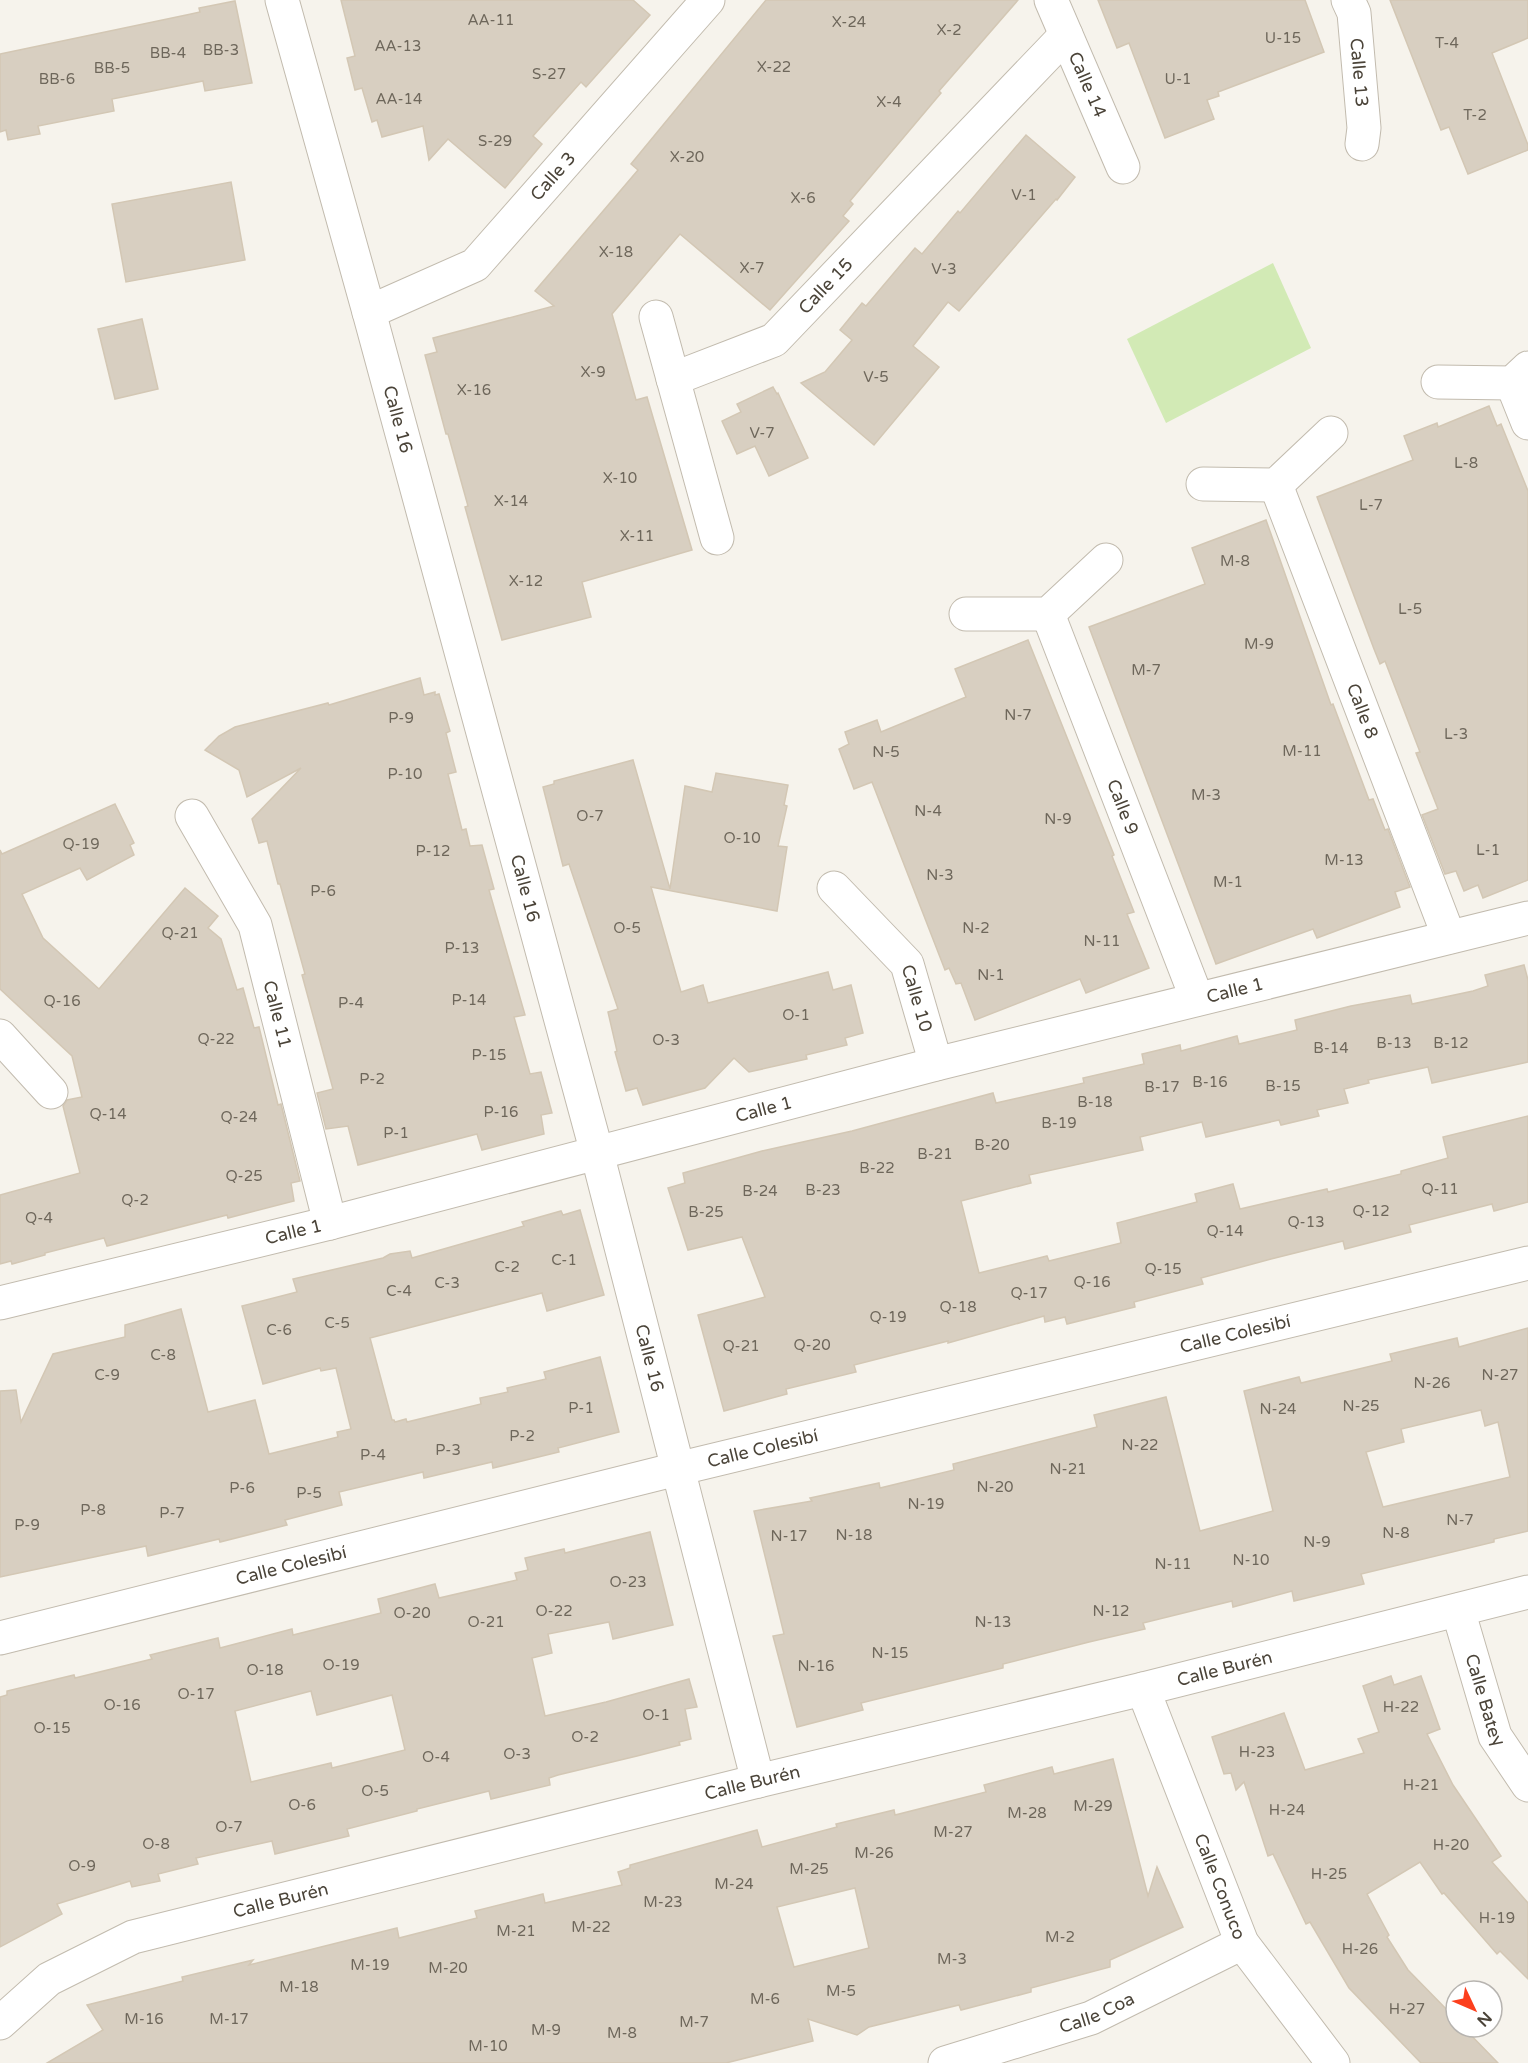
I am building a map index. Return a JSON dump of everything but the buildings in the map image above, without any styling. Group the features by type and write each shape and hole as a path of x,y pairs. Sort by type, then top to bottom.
{"street":[{"name":"Calle 16","path":"282,0 597,1153 758,1781"},
{"name":"Calle 3","path":"369,312 475,265 708,0"},
{"name":"Calle 14","path":"1051,0 1123,167"},
{"name":"Calle 13","path":"1348,0 1354,13 1364,128 1362,144"},
{"name":"Calle 15","path":"673,379 774,340 1065,35"},
{"path":"656,317 717,538"},
{"path":"1438,382 1520,376 1528,423"},
{"path":"1203,484 1276,485 1331,433"},
{"name":"Calle 8","path":"1276,485 1449,937"},
{"path":"966,614 1048,614 1106,560"},
{"name":"Calle 9","path":"1048,614 1197,999"},
{"name":"Calle 11","path":"192,816 255,925 330,1223"},
{"name":"Calle 10","path":"834,888 907,964 936,1064"},
{"name":"Calle 1","path":"0,1303 330,1223 936,1064 1528,918"},
{"path":"0,1036 51,1092"},
{"name":"Calle Colesibí","path":"0,1638 677,1469 1528,1263"},
{"name":"Calle Burén","path":"0,2023 49,1979 133,1937 1528,1592"},
{"name":"Calle Batey","path":"1458,1610 1496,1736 1528,1785"},
{"name":"Calle Conuco","path":"1143,1689 1242,1942 1334,2063"},
{"name":"Calle Coa","path":"945,2063 1091,2018 1242,1942"}],"green space":[{"path":"1273,263 1311,348 1166,423 1127,339"}]}
